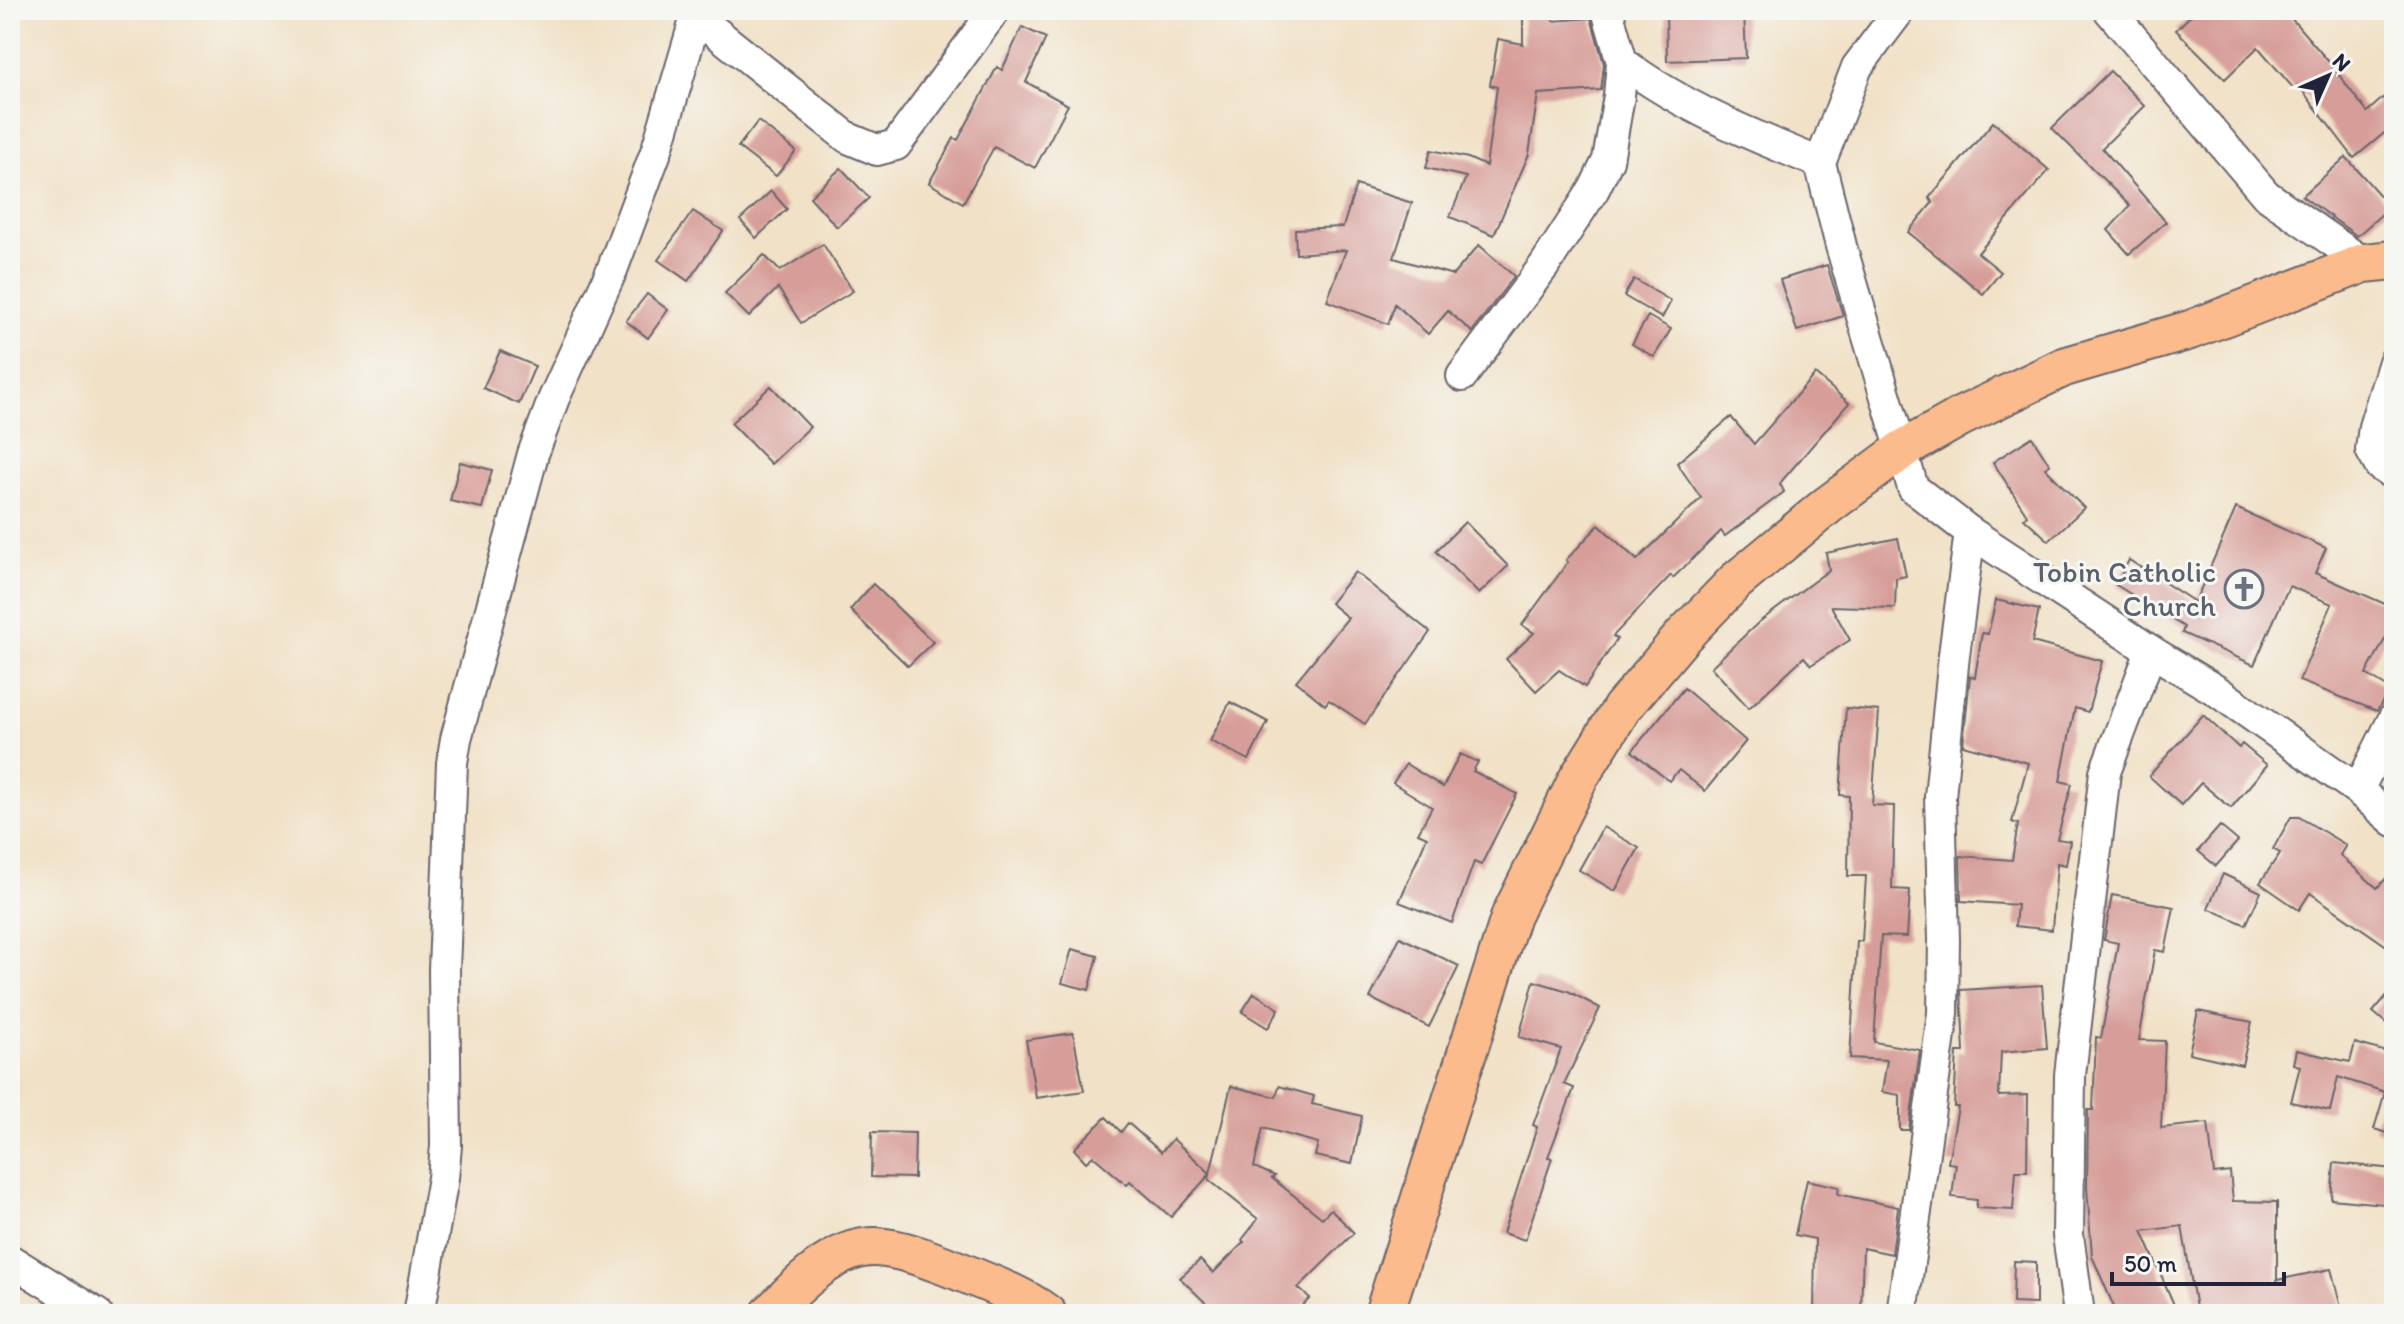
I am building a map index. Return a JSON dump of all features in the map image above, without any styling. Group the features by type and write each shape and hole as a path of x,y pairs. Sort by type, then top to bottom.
{"main road":[{"path":"1384,1314 1511,915 1578,779 1622,708 1683,636 1735,582 1828,505 1902,450 1962,416 2064,367 2190,330 2379,262"},
{"path":"770,1314 799,1282 820,1267 846,1254 874,1247 913,1253 1025,1298 1047,1314"}],"street":[{"path":"419,1314 446,1146 444,970 452,763 456,739 533,454 554,398 612,270 657,149 697,13 848,138 877,150 896,145 995,10"},
{"path":"1462,376 1544,266 1594,189 1608,160 1622,62 1607,10"},
{"path":"1900,10 1857,67 1820,163 1841,246 1913,488 1970,532 2217,691 2358,790 2394,821"},
{"path":"2109,10 2266,195 2379,262"},
{"path":"1622,62 1679,100 1748,134 1820,163"},
{"path":"2394,362 2374,427 2371,450 2380,466 2394,475"},
{"path":"1902,1314 1943,1013 1940,797 1970,532"},
{"path":"2079,1314 2068,1235 2070,1075 2105,772 2151,651"},
{"path":"2358,790 2394,718"},
{"path":"10,1260 97,1314"}],"building":[{"path":"1523,10 1553,10 1553,21 1591,18 1604,64 1601,90 1538,94 1529,154 1494,235 1450,217 1466,177 1426,168 1431,150 1468,158 1486,166 1497,87 1490,85 1498,39 1523,44"},
{"path":"1666,10 1744,10 1746,58 1667,61"},
{"path":"2196,10 2284,10 2367,112 2394,88 2394,125 2354,158 2298,85 2294,89 2258,47 2225,79 2176,30"},
{"path":"1022,27 1046,38 1026,82 1068,105 1035,168 994,147 963,203 929,183 954,138 958,140 997,67 1002,70"},
{"path":"2110,71 2145,106 2102,148 2166,222 2129,254 2108,230 2130,206 2052,128"},
{"path":"758,121 796,151 776,176 738,147"},
{"path":"1993,122 2049,170 1978,253 2001,272 1983,294 1908,232 1933,202 1929,198"},
{"path":"2346,157 2390,207 2357,236 2302,196"},
{"path":"841,168 869,198 837,227 810,197"},
{"path":"1356,185 1412,203 1394,258 1453,275 1479,245 1514,276 1472,332 1448,311 1428,334 1395,304 1388,324 1327,301 1346,250 1296,254 1295,229 1343,227"},
{"path":"771,191 787,209 756,238 740,220"},
{"path":"693,211 723,231 688,281 658,260"},
{"path":"823,244 853,291 801,323 778,288 749,317 725,293 764,255 780,271"},
{"path":"1827,265 1843,316 1797,331 1780,280"},
{"path":"1634,279 1671,301 1662,318 1624,296"},
{"path":"647,294 668,310 648,338 626,321"},
{"path":"1648,316 1671,329 1654,357 1632,344"},
{"path":"500,351 535,366 519,404 483,388"},
{"path":"1815,374 1849,403 1779,484 1784,492 1725,536 1721,531 1673,578 1671,575 1613,636 1617,639 1585,687 1559,670 1536,691 1506,659 1534,633 1522,625 1568,562 1566,560 1599,525 1637,560 1701,498 1677,463 1731,417 1754,444"},
{"path":"771,386 810,427 771,464 731,423"},
{"path":"2032,437 2050,465 2045,468 2084,508 2049,541 2024,518 2027,515 1993,462"},
{"path":"460,462 492,470 482,508 450,501"},
{"path":"2236,508 2326,548 2315,573 2394,608 2394,623 2366,674 2390,689 2377,711 2299,681 2332,604 2289,586 2254,665 2182,633 2184,627 2116,585 2129,560 2195,602"},
{"path":"1465,522 1508,566 1479,594 1436,551"},
{"path":"1898,538 1906,576 1896,578 1895,608 1831,606 1850,640 1811,665 1804,657 1749,708 1711,667 1759,622 1829,570 1826,553"},
{"path":"1355,572 1430,632 1365,724 1329,700 1325,705 1296,681 1348,618 1330,603"},
{"path":"873,584 933,642 908,666 850,610"},
{"path":"1996,600 2039,610 2032,642 2102,661 2088,712 2075,708 2060,781 2072,784 2057,839 2070,841 2066,865 2057,863 2052,930 2015,926 2017,905 1961,901 1960,856 2012,860 2018,824 2012,822 2028,763 1963,745 1970,676 1975,677 1982,633 1988,634"},
{"path":"1684,688 1746,741 1705,791 1679,770 1669,781 1632,751"},
{"path":"1230,702 1268,722 1249,760 1210,741"},
{"path":"1846,708 1879,711 1872,805 1894,806 1892,889 1910,890 1907,937 1881,936 1874,1042 1920,1050 1909,1130 1900,1130 1900,1095 1882,1092 1887,1060 1850,1058 1857,941 1862,941 1866,876 1848,876 1849,796 1840,795"},
{"path":"2203,715 2239,748 2242,744 2267,765 2231,808 2201,783 2181,805 2149,776"},
{"path":"1460,754 1478,762 1473,771 1517,794 1481,865 1474,862 1452,923 1399,902 1427,837 1418,833 1432,807 1393,783 1406,764 1443,787"},
{"path":"2291,817 2299,817 2346,845 2340,855 2377,888 2394,870 2394,951 2310,893 2299,910 2260,883 2280,853 2273,849"},
{"path":"2220,826 2238,841 2216,866 2198,851"},
{"path":"1603,827 1639,848 1615,891 1579,870"},
{"path":"2223,874 2261,892 2246,925 2208,908"},
{"path":"2112,895 2174,907 2165,952 2155,950 2139,1040 2165,1041 2161,1128 2208,1123 2214,1174 2230,1172 2233,1201 2277,1202 2277,1280 2331,1269 2343,1314 2197,1314 2182,1226 2142,1231 2178,1314 2117,1314 2092,1256 2087,1187 2088,1110 2093,1110 2096,1037 2101,1038 2118,943 2104,940"},
{"path":"1400,937 1459,966 1429,1027 1370,998"},
{"path":"1072,949 1098,956 1089,990 1062,983"},
{"path":"1534,981 1568,991 1600,1008 1564,1084 1574,1088 1548,1157 1552,1158 1525,1240 1503,1233 1537,1127 1533,1125 1561,1049 1519,1037"},
{"path":"2042,985 2047,1048 2001,1052 1999,1096 2028,1095 2027,1171 2016,1171 2013,1210 1976,1208 1977,1200 1952,1197 1956,1164 1948,1163 1958,1107 1954,1107 1957,1052 1964,1052 1961,990"},
{"path":"2394,987 2394,1030 2373,1012"},
{"path":"1254,993 1279,1009 1268,1028 1242,1012"},
{"path":"2198,1011 2252,1022 2242,1065 2189,1053"},
{"path":"1073,1033 1084,1091 1036,1098 1026,1040"},
{"path":"2355,1043 2394,1054 2394,1135 2374,1129 2385,1092 2338,1077 2330,1111 2291,1102 2300,1066 2293,1064 2296,1050 2350,1062"},
{"path":"1231,1086 1276,1097 1279,1086 1314,1096 1312,1104 1362,1116 1352,1164 1315,1156 1318,1143 1263,1128 1254,1167 1275,1176 1272,1178 1322,1218 1331,1209 1354,1233 1298,1288 1310,1298 1295,1314 1217,1314 1180,1278 1200,1260 1213,1273 1244,1242 1242,1240 1258,1219 1209,1180 1210,1174 1171,1217 1130,1181 1127,1185 1093,1156 1086,1162 1074,1149 1106,1117 1121,1132 1128,1123 1161,1152 1173,1139 1210,1173"},
{"path":"872,1132 915,1133 914,1178 871,1177"},
{"path":"2334,1163 2394,1169 2394,1205 2331,1199"},
{"path":"1807,1180 1839,1187 1838,1194 1898,1207 1892,1254 1863,1248 1861,1314 1814,1314 1815,1239 1795,1235"},
{"path":"2014,1261 2036,1262 2036,1304 2013,1303"}],"place":[{"name":"Tobin Catholic Church","path":"2244,589"}]}
